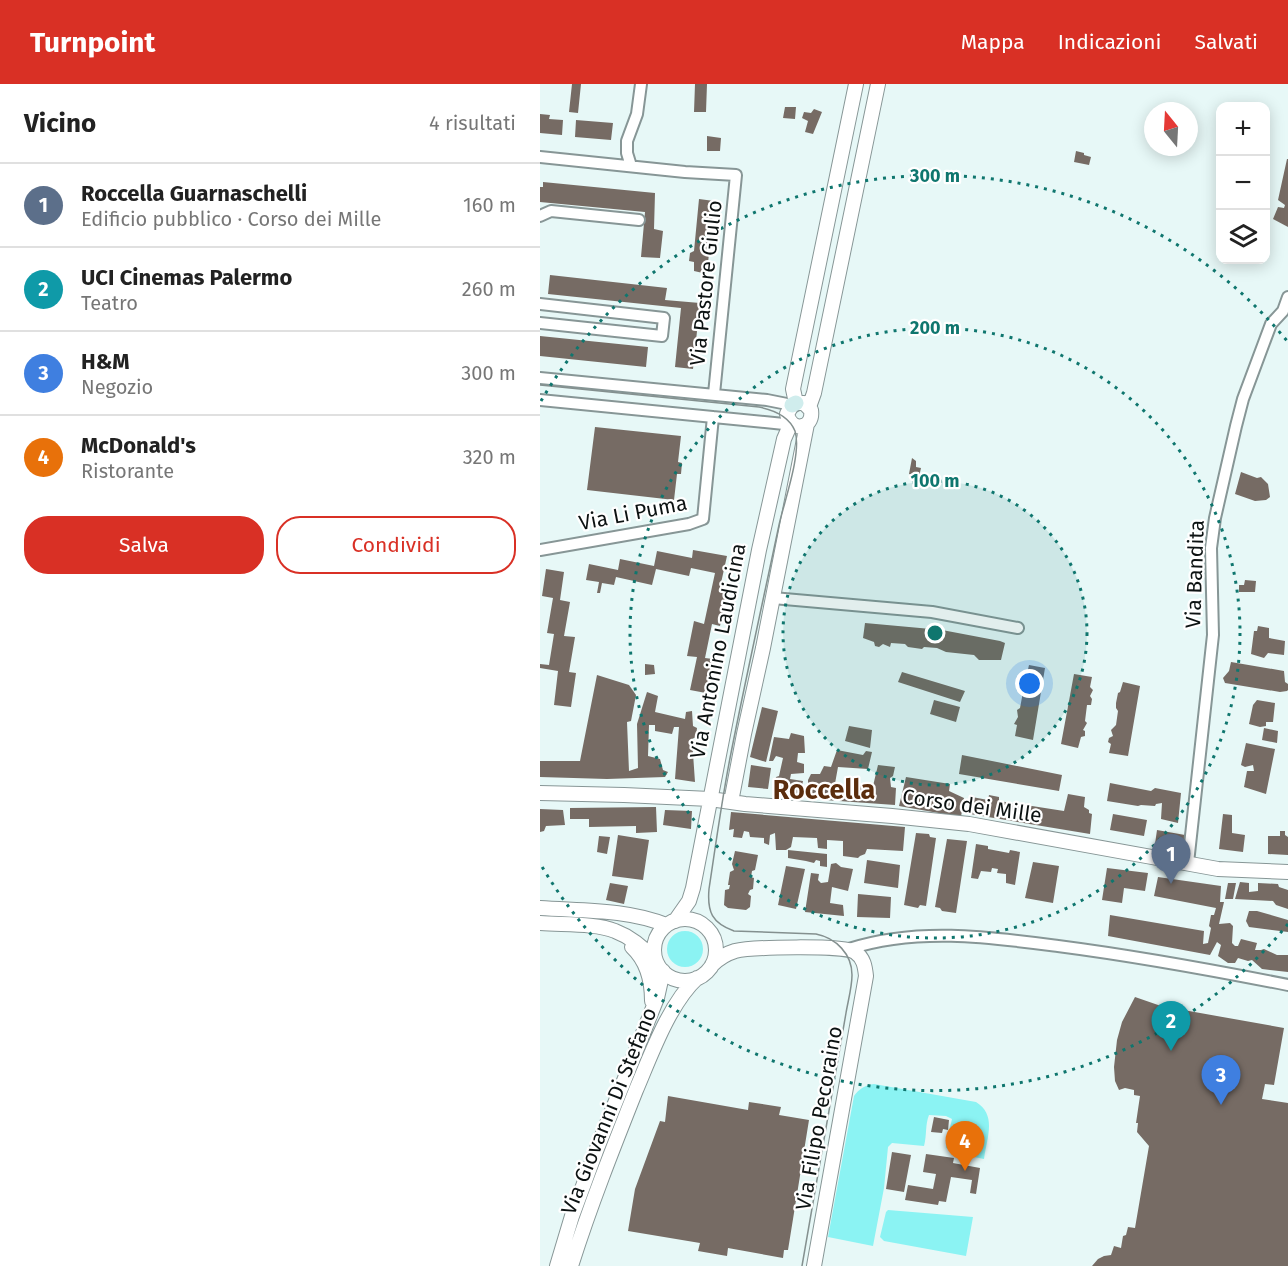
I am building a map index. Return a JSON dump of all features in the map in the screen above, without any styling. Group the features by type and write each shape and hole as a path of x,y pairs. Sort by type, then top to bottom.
{"street":[{"path":"540,157 631,166 627,153 627,141 637,114 641,84"},
{"path":"799,405 793,389 856,84"},
{"path":"540,378 714,394 799,405 811,410 812,417 807,424 799,427 790,422 788,414 799,405 814,393 878,84"},
{"name":"Via Pastore Giulio","path":"631,166 736,175 714,394"},
{"path":"540,221 540,216 551,211 639,220"},
{"name":"Via Bandita","path":"1188,863 1214,635 1211,548 1215,518 1243,399 1271,324 1283,311 1288,297"},
{"path":"540,304 664,318 662,336 540,323"},
{"path":"540,400 784,424 790,422"},
{"name":"Via Li Puma","path":"540,550 689,524 702,519 713,417"},
{"name":"Via Antonino Laudicina","path":"693,888 759,550 784,439 790,422"},
{"name":"Via Antonino Laudicina","path":"731,802 807,424"},
{"path":"773,598 932,612 1018,628"},
{"name":"Corso dei Mille","path":"540,793 710,800 969,824 1218,869 1288,872"},
{"path":"693,888 693,902 699,922"},
{"path":"659,966 654,952 655,942 659,933 689,901 693,888"},
{"path":"540,908 636,916 670,923 691,920 699,922 711,934 716,950 715,958 705,973 697,978 685,980 673,978 644,948 614,930 540,923"},
{"path":"606,928 639,953 648,972 653,1010"},
{"path":"711,934 732,945 751,948 849,949 891,939 936,936 972,937 1116,953 1288,986"},
{"path":"711,965 721,956 751,948"},
{"name":"Via Filipo Pecoraino","path":"814,1266 866,976 862,960 857,953 849,949"},
{"name":"Via Giovanni Di Stefano","path":"557,1266 572,1216 596,1151 653,1010 657,998 659,966"},
{"name":"Via Giovanni Di Stefano","path":"572,1266 586,1219 647,1064 677,1001 697,978"}],"shaded area":[{"path":"685,931 698,936 703,949 698,962 685,967 672,962 667,949 672,936"},
{"path":"874,1084 976,1102 987,1113 989,1127 984,1159 946,1148 952,1119 946,1116 929,1115 924,1146 892,1143 888,1147 884,1188 873,1246 828,1237 854,1096 868,1085"},
{"path":"888,1210 973,1217 966,1256 884,1241 880,1237"}],"building":[{"path":"572,84 581,84 578,113 569,112"},
{"path":"695,84 707,84 706,112 694,112"},
{"path":"785,107 796,107 795,119 783,118"},
{"path":"814,109 822,112 813,134 805,132 808,121 802,118 804,112 811,113"},
{"path":"540,114 550,115 549,119 563,120 562,135 540,133"},
{"path":"576,120 613,123 611,140 575,137"},
{"path":"707,136 721,138 720,151 707,151"},
{"path":"1076,151 1091,157 1089,165 1074,162"},
{"path":"1287,159 1288,227 1273,219 1278,207 1284,208 1285,205 1278,200"},
{"path":"543,182 655,193 654,229 663,231 660,258 641,257 645,212 540,202 540,187 543,187"},
{"path":"699,199 714,201 707,274 694,271 694,262 689,261 690,253 694,251"},
{"path":"550,275 667,288 665,300 700,303 693,369 675,367 681,308 548,294"},
{"path":"540,336 648,347 646,367 540,356"},
{"path":"595,427 681,436 678,462 682,463 681,474 677,474 674,500 587,490"},
{"path":"912,458 916,461 916,467 921,468 919,477 909,474"},
{"path":"1241,472 1257,478 1261,477 1268,484 1270,497 1266,500 1255,501 1235,494"},
{"path":"693,550 727,556 719,592 727,593 720,626 712,624 705,658 713,659 706,693 690,690 697,657 687,656 694,621 704,624 715,573 691,568 689,576 656,569 652,585 616,577 614,585 602,583 600,593 597,593 599,582 586,580 589,564 618,570 620,559 654,566 657,551 692,558"},
{"path":"546,569 564,572 560,600 570,602 564,636 575,637 569,672 576,673 571,707 554,705 558,671 540,668 540,664 549,665 554,634 547,633 553,598 542,596"},
{"path":"1245,580 1256,581 1255,592 1239,592 1239,585 1244,585"},
{"path":"865,623 942,630 1005,643 1001,660 979,660 974,655 946,652 937,648 908,647 905,644 891,643 890,647 883,644 879,647 875,646 874,642 863,638"},
{"path":"1258,626 1269,628 1269,638 1285,641 1284,655 1268,653 1264,658 1251,654 1254,631 1257,631"},
{"path":"1231,662 1284,671 1288,690 1280,692 1225,683 1223,678 1229,671"},
{"path":"645,664 654,665 655,674 645,675"},
{"path":"1029,665 1045,668 1033,740 1015,736 1017,725 1014,724 1018,717 1017,710 1020,708 1023,692 1020,690 1025,681 1023,676 1027,674"},
{"path":"902,672 965,691 960,702 898,682"},
{"path":"1074,674 1092,677 1090,687 1093,690 1090,696 1091,705 1087,705 1085,721 1087,723 1083,730 1085,736 1081,737 1078,748 1061,744"},
{"path":"597,675 629,685 636,695 631,721 627,722 629,771 638,768 637,724 647,692 658,696 655,712 685,719 686,712 692,711 693,726 697,728 696,737 692,739 695,782 675,779 679,727 674,727 672,734 655,731 655,725 649,725 648,756 660,759 663,770 668,772 665,777 607,779 540,777 540,761 580,761"},
{"path":"1123,682 1140,686 1128,756 1109,753 1111,744 1108,742 1113,736 1111,730 1116,725 1118,711 1116,703"},
{"path":"934,700 960,707 956,722 930,714"},
{"path":"1257,700 1275,703 1273,722 1266,722 1266,726 1249,724 1253,705"},
{"path":"762,707 778,711 766,762 750,757"},
{"path":"849,726 872,730 870,748 845,741"},
{"path":"1264,728 1278,731 1277,743 1262,740"},
{"path":"791,733 804,736 805,753 798,753 797,762 804,764 804,773 791,774 790,779 803,781 800,795 774,791 783,758 776,756 773,761 769,761 774,737 789,739"},
{"path":"1246,743 1275,749 1266,794 1244,787 1247,771 1254,771 1253,765 1245,767 1241,765"},
{"path":"837,750 863,755 866,751 872,752 868,769 838,767 834,789 846,788 849,784 873,786 878,765 895,767 893,776 890,778 891,787 896,788 895,805 825,800 823,795 808,793 808,780 811,774 820,774 824,766 831,767"},
{"path":"962,755 1062,775 1059,791 959,774"},
{"path":"751,765 771,768 768,789 748,787"},
{"path":"906,777 950,784 949,791 964,798 961,817 899,806"},
{"path":"1110,783 1151,791 1155,788 1181,793 1178,823 1161,819 1162,803 1155,806 1138,806 1107,801"},
{"path":"1068,794 1085,797 1084,807 1092,814 1090,834 970,814 972,797 988,800 989,795 999,797 999,801 1064,811"},
{"path":"656,807 657,832 636,833 636,826 589,827 589,819 570,819 570,808"},
{"path":"540,809 563,810 565,825 546,826 544,831 540,832"},
{"path":"665,810 692,811 691,829 663,825"},
{"path":"731,812 905,827 903,851 867,849 865,854 858,858 843,856 843,841 827,840 827,849 818,848 817,838 793,837 791,847 786,850 776,850 775,833 770,835 769,845 764,843 764,838 750,837 749,832 744,831 742,838 733,837 734,829 729,830"},
{"path":"1113,814 1147,820 1144,836 1110,830"},
{"path":"1223,814 1232,815 1232,833 1245,835 1243,852 1219,849"},
{"path":"1157,830 1185,835 1183,849 1155,844"},
{"path":"1280,831 1285,831 1288,837 1288,855 1268,854 1268,836 1280,836"},
{"path":"916,833 929,834 930,837 936,838 926,906 920,905 918,908 904,905"},
{"path":"618,835 649,840 643,880 612,876"},
{"path":"599,836 610,837 607,854 597,852"},
{"path":"947,839 967,841 956,913 942,911 935,907"},
{"path":"976,844 1009,853 1010,850 1020,852 1015,885 1006,883 1006,874 997,873 998,869 992,868 991,872 981,871 978,879 971,878"},
{"path":"788,850 827,854 827,867 820,866 820,861 816,860 814,863 788,858"},
{"path":"735,851 758,855 751,877 754,878 753,889 748,894 751,896 750,907 746,910 728,908 724,905 725,890 729,889 730,885 728,885 730,872 734,870 732,864"},
{"path":"867,860 900,865 898,888 864,883"},
{"path":"1033,862 1059,866 1053,903 1025,898"},
{"path":"836,863 841,867 853,869 848,891 832,887 830,903 843,905 844,916 805,912 811,873 819,874 818,880 821,883 828,882 831,864"},
{"path":"786,866 805,869 796,909 778,905"},
{"path":"1107,868 1148,873 1145,891 1124,888 1122,903 1102,900"},
{"path":"1158,877 1221,886 1220,902 1224,902 1219,924 1230,923 1233,926 1232,943 1238,946 1241,939 1257,943 1255,950 1264,949 1277,955 1288,955 1288,972 1262,969 1252,960 1238,958 1235,963 1228,963 1218,956 1221,945 1217,942 1210,955 1108,936 1110,915 1204,931 1203,944 1208,943 1211,915 1214,915 1216,908 1154,896"},
{"path":"1240,882 1249,883 1249,892 1258,891 1258,883 1278,884 1279,887 1288,890 1288,909 1276,905 1273,901 1235,899"},
{"path":"610,883 628,886 624,904 606,900"},
{"path":"1228,883 1236,883 1233,899 1225,899"},
{"path":"858,894 891,897 890,918 857,917"},
{"path":"1249,911 1288,920 1288,932 1249,927 1246,921"},
{"path":"1135,997 1161,1006 1284,1028 1274,1085 1265,1084 1262,1099 1288,1103 1288,1266 1092,1266 1098,1259 1111,1255 1114,1246 1121,1248 1123,1236 1126,1235 1128,1227 1135,1228 1149,1146 1137,1132 1140,1096 1134,1095 1134,1090 1125,1088 1119,1090 1115,1081 1117,1040 1122,1022"},
{"path":"668,1096 748,1110 749,1102 781,1107 779,1115 809,1120 788,1250 784,1250 783,1258 728,1248 727,1256 698,1251 700,1243 628,1231 635,1189 660,1121 665,1122"},
{"path":"934,1117 949,1120 948,1130 943,1129 942,1133 931,1132"},
{"path":"892,1152 911,1155 904,1192 886,1189"},
{"path":"926,1154 954,1158 953,1163 980,1168 976,1194 970,1193 972,1180 951,1177 946,1202 939,1201 938,1205 905,1200 908,1185 933,1189 936,1174 923,1172"}],"tram line":[{"path":"540,385 759,407 780,414 789,421 795,431 797,440 792,478 779,525 731,753 709,889 709,904 716,920 734,931 816,934 830,939 842,948 851,967 851,989 802,1266"}],"place":[{"name":"Roccella Guarnaschelli","path":"1171,884"},
{"name":"UCI Cinemas Palermo","path":"1171,1051"},
{"name":"H&M","path":"1221,1105"},
{"name":"McDonald's","path":"965,1171"}],"district":[{"name":"Roccella","path":"824,790"}]}
